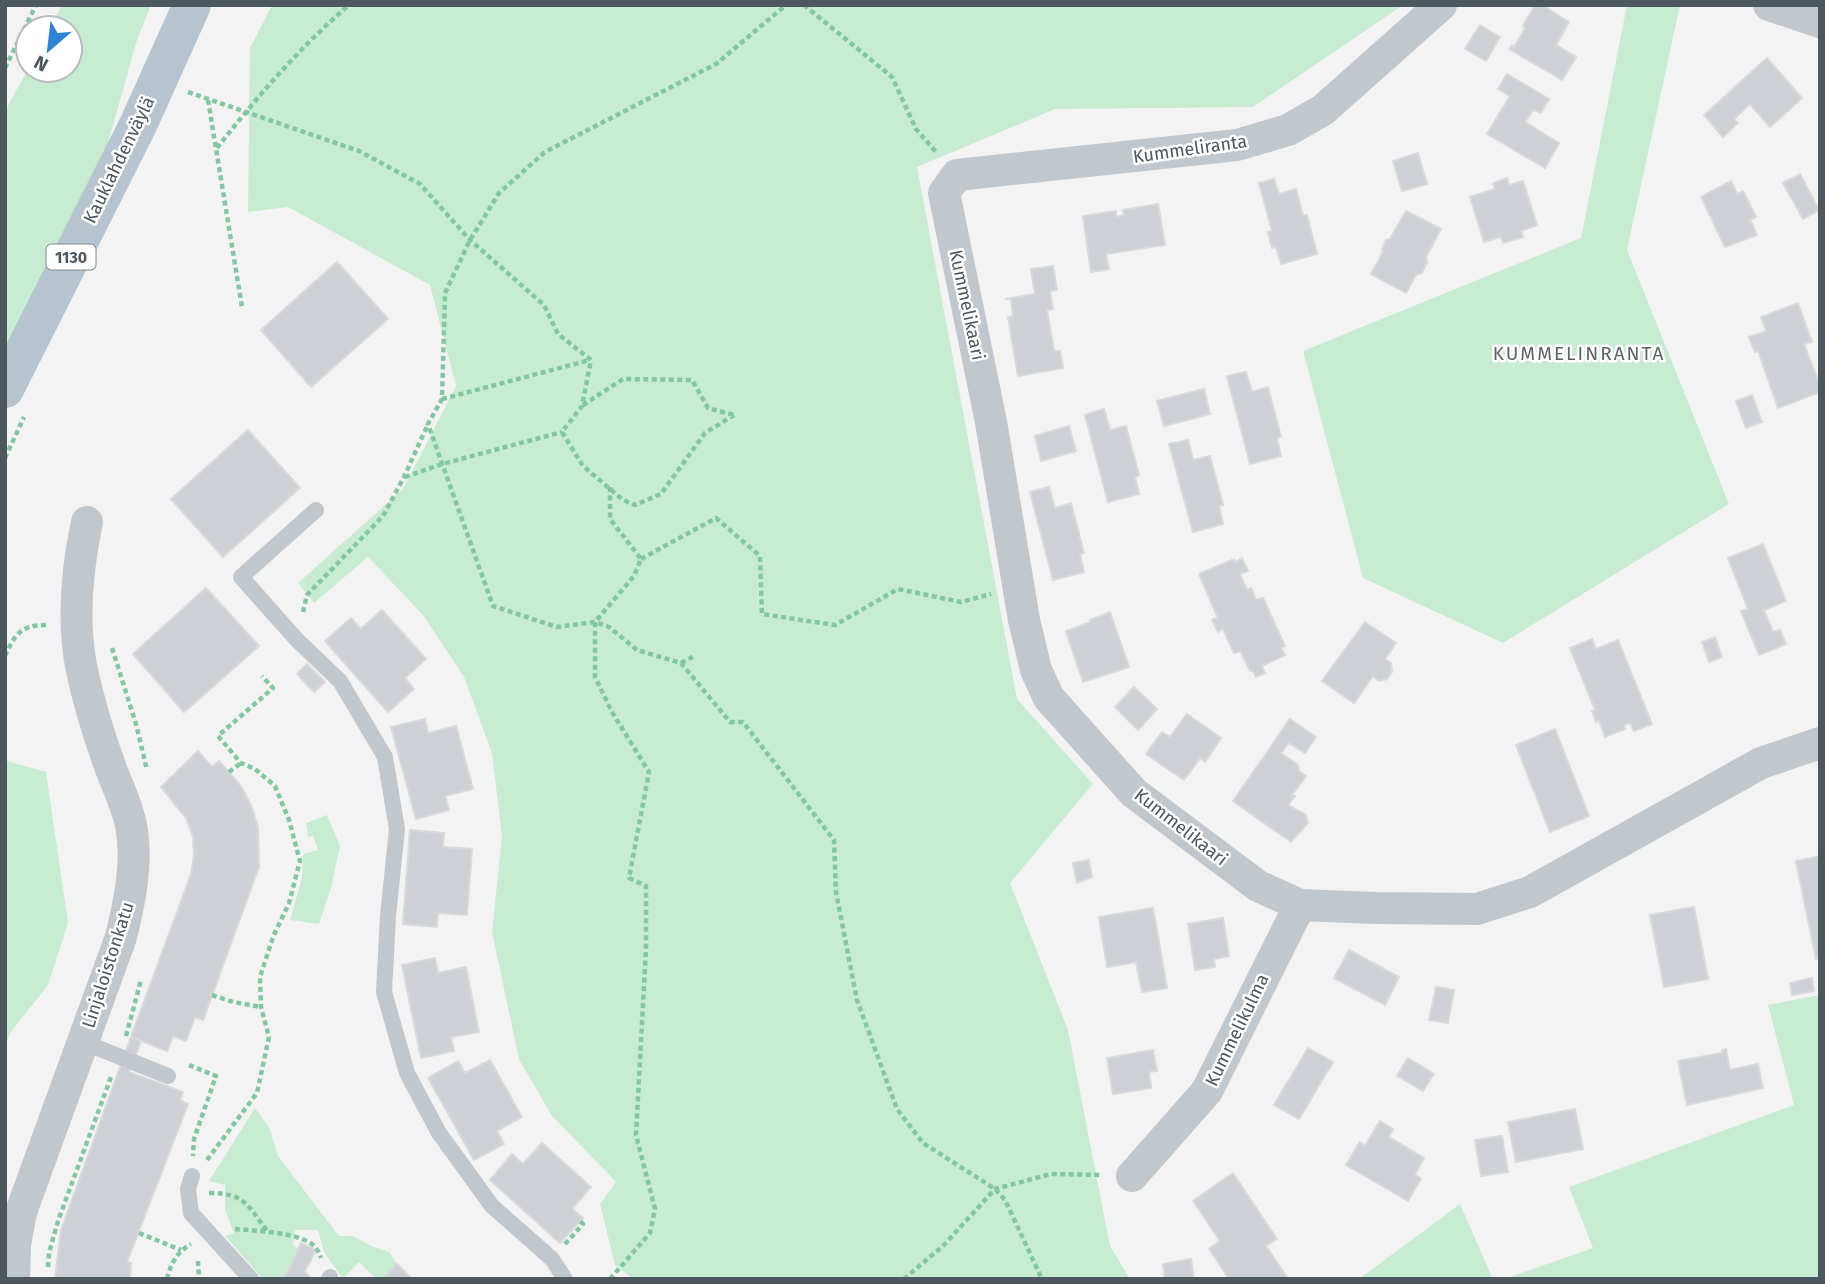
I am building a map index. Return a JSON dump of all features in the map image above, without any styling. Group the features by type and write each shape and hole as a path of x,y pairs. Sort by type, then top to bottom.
{"main road":[{"name":"Kauklahdenväylä","path":"5,389 138,125 192,5"}],"street":[{"name":"Kummeliranta","path":"950,184 1237,145 1288,130 1323,110 1441,5"},
{"path":"1769,5 1820,22"},
{"name":"Kummelikaari","path":"950,184 1018,586 1036,670 1049,698 1134,793 1258,886 1300,905 1477,909 1530,892 1761,763 1820,743"},
{"name":"Linjaloistonkatu","path":"15,1279 15,1245 21,1212 121,937 132,893 131,825 108,761 81,666 76,626 78,563 87,522"},
{"name":"Kummelikulma","path":"1132,1176 1207,1091 1300,905"}],"lane":[{"path":"316,510 241,577 297,640 340,681 386,757 397,829 384,992 407,1073 439,1133 492,1206 552,1259 565,1279"},
{"path":"83,1042 168,1076"},
{"path":"192,1176 188,1189 191,1213 251,1279"}],"path":[{"path":"5,68 36,5"},
{"path":"216,149 246,110 323,28 349,5"},
{"path":"297,640 307,595 383,516 442,399 445,293 470,240 499,193 545,152 716,64 786,5"},
{"path":"804,5 892,77 916,129 950,184"},
{"path":"187,91 359,151 420,184 470,240 544,305 558,334 591,360"},
{"path":"208,100 243,307"},
{"path":"442,399 591,360"},
{"path":"582,406 591,360"},
{"path":"404,477 562,432 582,406 623,379 692,380 708,408 734,415 705,433 661,494 635,505 623,500 583,466 562,432"},
{"path":"428,424 493,606 557,627 595,622 609,628 637,650 681,663 730,722 743,722 834,840 836,892 857,1000 897,1110 923,1143 995,1189 1005,1200 1042,1279"},
{"path":"610,488 610,519 641,559"},
{"path":"610,1279 650,1233 654,1209 636,1135 646,948 646,886 629,878 649,772 612,712 595,677 595,622 634,576 641,559 716,518 760,556 762,614 835,625 898,589 961,602 1018,586"},
{"path":"5,656 13,638 29,625 54,625"},
{"path":"681,663 696,655"},
{"path":"192,1176 219,1145 257,1093 268,1037 261,1007 260,976 273,937 289,903 300,861 289,820 275,786 256,769 241,763 218,736 273,688 262,676"},
{"path":"229,772 241,763"},
{"path":"212,995 261,1007"},
{"path":"181,1062 216,1076 194,1139 192,1176"},
{"path":"904,1279 944,1245 995,1189 1051,1174 1132,1176"},
{"path":"207,1193 224,1193 246,1201 267,1232"},
{"path":"167,1279 170,1265 181,1250 209,1234 232,1228 267,1232 316,1246 329,1278"},
{"path":"139,1233 181,1250"},
{"path":"198,1261 199,1279"}],"green space":[{"path":"62,5 151,5 137,40 104,157 5,350 5,111 20,84 84,84 84,14 57,14"},
{"path":"272,5 1403,5 1253,107 1055,109 917,167 1017,699 1093,784 1010,883 1068,1030 1110,1246 1130,1279 633,1279 615,1265 600,1204 616,1182 552,1116 519,1059 492,932 502,836 492,753 464,677 423,615 368,557 314,603 298,583 403,489 456,386 430,285 288,207 248,212 250,48"},
{"path":"1627,5 1680,5 1627,250 1729,504 1503,643 1363,578 1303,351 1581,238"},
{"path":"5,762 46,772 68,923 48,985 10,1033 5,1046"},
{"path":"327,815 340,846 331,888 319,924 290,920 302,878 303,854 318,850 313,836 308,837 306,823"},
{"path":"1820,995 1820,1279 1504,1279 1593,1248 1569,1187 1794,1105 1768,1005"},
{"path":"255,1108 269,1127 278,1156 339,1236 353,1236 389,1252 397,1264 383,1279 376,1279 359,1262 343,1279 324,1252 318,1230 295,1230 293,1245 298,1249 284,1279 263,1279 225,1236 234,1233 225,1210 225,1185 209,1181"},
{"path":"1460,1204 1493,1279 1359,1279"}],"building":[{"path":"1535,5 1542,5 1569,22 1556,45 1576,57 1562,80 1509,49 1512,45 1514,47"},
{"path":"1480,25 1500,37 1486,61 1465,49"},
{"path":"1767,58 1802,98 1770,127 1750,104 1734,119 1738,123 1723,137 1704,115"},
{"path":"1507,74 1549,99 1541,113 1533,110 1525,122 1559,143 1545,168 1487,134 1510,96 1498,89"},
{"path":"1418,153 1427,184 1402,191 1393,161"},
{"path":"1800,174 1819,210 1803,219 1783,183"},
{"path":"1507,178 1509,185 1523,181 1537,225 1521,231 1523,237 1503,243 1501,237 1484,242 1470,197 1495,189 1493,183"},
{"path":"1274,179 1279,194 1296,189 1303,216 1307,215 1317,254 1281,264 1276,247 1272,248 1268,232 1272,231 1259,183"},
{"path":"1731,181 1737,194 1743,191 1756,217 1750,220 1757,235 1725,247 1701,197"},
{"path":"1158,204 1165,245 1106,254 1109,269 1091,272 1083,216 1116,211 1116,217 1124,215 1123,210"},
{"path":"1406,211 1441,229 1426,257 1427,263 1422,273 1416,275 1406,293 1371,274 1386,240 1390,239"},
{"path":"337,262 388,319 311,387 261,330"},
{"path":"1053,266 1057,290 1050,291 1053,309 1047,310 1054,351 1060,351 1063,368 1018,376 1008,317 1013,316 1011,299 1005,299 1035,294 1031,269"},
{"path":"1798,303 1812,342 1804,344 1820,392 1778,408 1758,351 1755,352 1749,337 1766,331 1761,317"},
{"path":"1246,372 1252,392 1268,387 1281,437 1277,438 1281,456 1250,464 1227,376"},
{"path":"1204,389 1210,414 1164,426 1157,401"},
{"path":"1752,395 1762,422 1746,428 1736,401"},
{"path":"1104,409 1110,430 1126,426 1139,475 1135,477 1139,494 1108,502 1085,415"},
{"path":"1069,426 1076,451 1041,461 1035,436"},
{"path":"248,430 300,488 223,557 171,499"},
{"path":"1188,440 1193,460 1210,456 1223,505 1219,506 1223,524 1193,532 1169,444"},
{"path":"1049,487 1055,508 1071,503 1084,553 1080,554 1084,572 1053,580 1030,492"},
{"path":"1763,544 1786,601 1764,610 1773,632 1780,630 1786,644 1759,655 1741,611 1748,609 1728,558"},
{"path":"1242,558 1248,571 1240,574 1247,590 1251,588 1256,600 1263,598 1285,646 1281,648 1285,655 1262,666 1265,673 1256,677 1240,651 1234,653 1223,629 1218,632 1212,620 1218,618 1199,574"},
{"path":"206,588 259,646 184,712 133,654"},
{"path":"382,610 426,659 405,678 414,689 388,712 325,641 351,618 361,629"},
{"path":"1110,612 1129,667 1083,682 1066,631"},
{"path":"1365,622 1396,643 1385,659 1391,663 1392,672 1387,679 1379,681 1373,676 1354,703 1322,681"},
{"path":"1715,637 1722,657 1709,662 1702,642"},
{"path":"1592,639 1596,649 1618,640 1652,724 1634,731 1630,723 1624,725 1625,729 1605,737 1599,721 1596,722 1592,711 1595,710 1570,648"},
{"path":"307,664 325,682 314,692 297,674"},
{"path":"1134,687 1157,709 1138,730 1115,707"},
{"path":"1187,714 1221,738 1205,762 1200,758 1184,780 1146,754 1162,732 1170,737"},
{"path":"425,719 428,733 456,726 473,789 445,796 449,810 416,819 391,727"},
{"path":"1290,719 1316,737 1305,753 1289,743 1281,753 1298,765 1299,771 1306,776 1288,805 1306,815 1308,823 1291,842 1233,801"},
{"path":"1555,729 1589,816 1550,832 1516,745"},
{"path":"198,751 212,767 219,761 240,785 251,805 258,827 259,867 203,1020 195,1017 186,1041 173,1036 167,1051 131,1037 191,874 194,856 193,837 186,818 161,787"},
{"path":"410,830 444,833 443,847 472,849 467,915 438,913 437,927 403,924"},
{"path":"1820,856 1820,958 1816,959 1796,861"},
{"path":"1089,860 1092,877 1077,883 1073,863"},
{"path":"1694,907 1708,979 1664,987 1650,915"},
{"path":"1153,908 1167,988 1142,992 1136,962 1107,967 1099,917"},
{"path":"1223,918 1229,956 1214,959 1215,967 1195,970 1188,924"},
{"path":"1349,950 1399,977 1385,1005 1334,978"},
{"path":"435,958 438,973 466,967 479,1032 451,1037 454,1051 421,1058 402,965"},
{"path":"1812,978 1814,991 1792,995 1790,983"},
{"path":"1436,987 1454,990 1448,1023 1429,1020"},
{"path":"131,1037 141,1041 129,1072 183,1092 180,1100 188,1104 127,1262 131,1263 130,1279 55,1279 61,1230"},
{"path":"1308,1048 1333,1062 1299,1119 1274,1105"},
{"path":"1726,1049 1730,1070 1758,1064 1763,1088 1687,1105 1678,1061 1722,1053 1722,1050"},
{"path":"1153,1050 1157,1071 1149,1072 1151,1088 1113,1094 1107,1058"},
{"path":"1408,1058 1434,1074 1423,1091 1397,1076"},
{"path":"490,1060 522,1117 497,1131 504,1144 474,1160 428,1078 458,1061 465,1073"},
{"path":"1575,1109 1583,1149 1516,1162 1508,1122"},
{"path":"1380,1121 1393,1129 1389,1137 1424,1158 1415,1174 1421,1179 1408,1201 1346,1165 1360,1142 1365,1146"},
{"path":"1502,1136 1508,1172 1481,1176 1475,1140"},
{"path":"542,1143 591,1187 572,1209 583,1218 560,1243 490,1180 512,1154 523,1164"},
{"path":"1233,1173 1277,1239 1266,1246 1288,1279 1229,1279 1209,1249 1220,1241 1193,1201"},
{"path":"301,1243 316,1250 305,1271 311,1279 284,1279"},
{"path":"1191,1259 1194,1279 1165,1279 1163,1264"},
{"path":"397,1264 412,1279 383,1279"}],"district":[{"name":"KUMMELINRANTA","path":"1579,353"}]}
